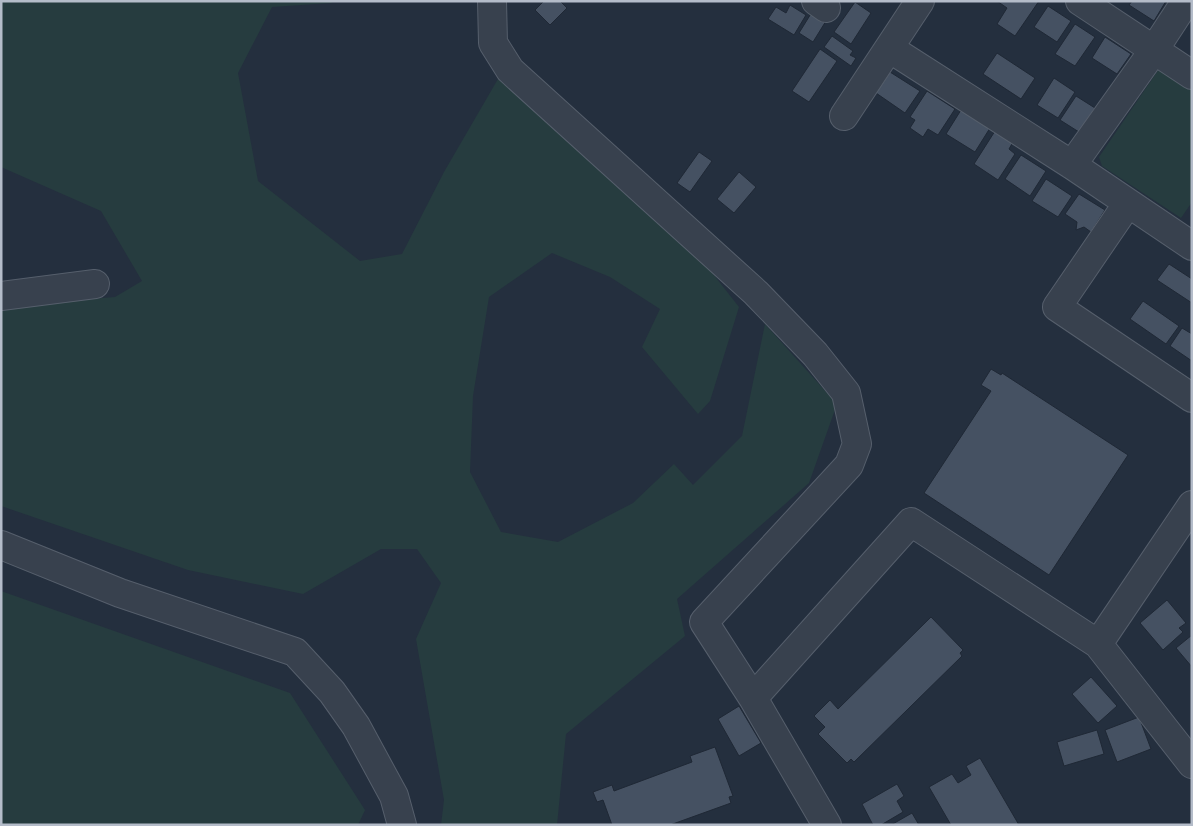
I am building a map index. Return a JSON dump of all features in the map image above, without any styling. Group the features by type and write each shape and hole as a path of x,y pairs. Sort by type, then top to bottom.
{"street":[{"path":"492,1 493,43 510,70 756,293 815,354 846,394 857,444 849,465 704,622 753,698 827,825"},
{"path":"844,116 920,1"},
{"path":"1080,1 1192,75"},
{"path":"1072,165 1154,50 1186,1"},
{"path":"889,48 1072,165 1192,246"},
{"path":"1128,203 1057,307 1192,398"},
{"path":"1,296 95,284"},
{"path":"1098,644 1192,505"},
{"path":"753,698 911,522 1098,644 1192,764"},
{"path":"1,545 120,593 295,652 332,692 356,726 394,796 402,825"}],"green space":[{"path":"1,1 334,1 331,3 272,7 238,73 258,181 360,261 402,254 444,172 498,79 688,242 739,307 710,401 698,414 642,347 660,309 610,277 552,253 489,297 473,396 470,472 501,532 558,542 633,503 674,464 693,485 742,436 765,324 837,404 809,483 677,599 685,636 566,734 557,825 441,825 444,800 416,639 441,583 417,549 381,549 303,594 188,570 1,506 1,306 115,297 142,281 101,211 1,167"},
{"path":"1161,66 1192,88 1192,202 1181,218 1102,166 1099,157"},
{"path":"1,591 290,693 365,810 358,825 1,825"}],"building":[{"path":"544,1 560,1 567,8 550,25 535,10"},
{"path":"997,1 1039,1 1015,36 997,24 1007,8"},
{"path":"1132,1 1166,1 1154,21 1129,5"},
{"path":"855,2 871,13 851,44 834,32"},
{"path":"790,5 806,15 794,35 768,19 776,7 786,13"},
{"path":"1048,6 1071,21 1057,42 1034,27"},
{"path":"812,12 826,21 813,42 799,33"},
{"path":"1075,24 1095,37 1075,66 1055,54"},
{"path":"832,36 853,51 850,55 856,58 851,66 824,47"},
{"path":"1105,37 1131,54 1117,74 1092,58"},
{"path":"820,49 837,61 809,102 792,91"},
{"path":"997,53 1035,78 1021,99 983,74"},
{"path":"890,72 920,91 905,113 876,93"},
{"path":"1054,78 1075,92 1058,118 1037,105"},
{"path":"927,91 955,109 938,135 928,129 923,137 910,128 915,120 910,117"},
{"path":"1076,96 1095,108 1079,132 1060,120"},
{"path":"961,110 990,128 975,152 946,134"},
{"path":"995,131 1013,142 1009,149 1015,154 998,180 974,164"},
{"path":"699,152 712,161 690,192 677,183"},
{"path":"1021,155 1046,171 1030,196 1005,179"},
{"path":"739,172 756,187 734,213 717,199"},
{"path":"1046,179 1072,196 1058,217 1032,201"},
{"path":"1079,194 1105,210 1091,232 1084,227 1076,230 1077,222 1065,214"},
{"path":"1169,264 1192,279 1192,303 1157,280"},
{"path":"1143,301 1179,326 1166,344 1130,319"},
{"path":"1182,328 1192,334 1192,361 1170,346"},
{"path":"991,369 1001,375 1002,373 1128,455 1049,575 924,493 991,391 981,385"},
{"path":"1167,600 1186,623 1179,628 1183,632 1163,650 1140,623"},
{"path":"931,617 963,650 960,653 962,656 854,762 851,759 847,763 818,734 825,727 814,716 830,700 838,709"},
{"path":"1192,635 1192,667 1176,648"},
{"path":"1091,677 1117,706 1098,723 1072,694"},
{"path":"739,706 761,743 739,756 718,719"},
{"path":"1139,717 1151,749 1117,762 1105,730"},
{"path":"1097,730 1104,754 1064,766 1057,742"},
{"path":"715,747 733,796 729,797 731,803 670,825 612,825 603,800 597,802 593,792 612,785 614,791 692,762 690,756"},
{"path":"980,758 1019,825 951,825 929,787 952,774 958,783 971,775 966,766"},
{"path":"897,784 904,796 897,801 903,812 881,825 873,825 862,804"},
{"path":"912,813 919,825 891,825"}]}
